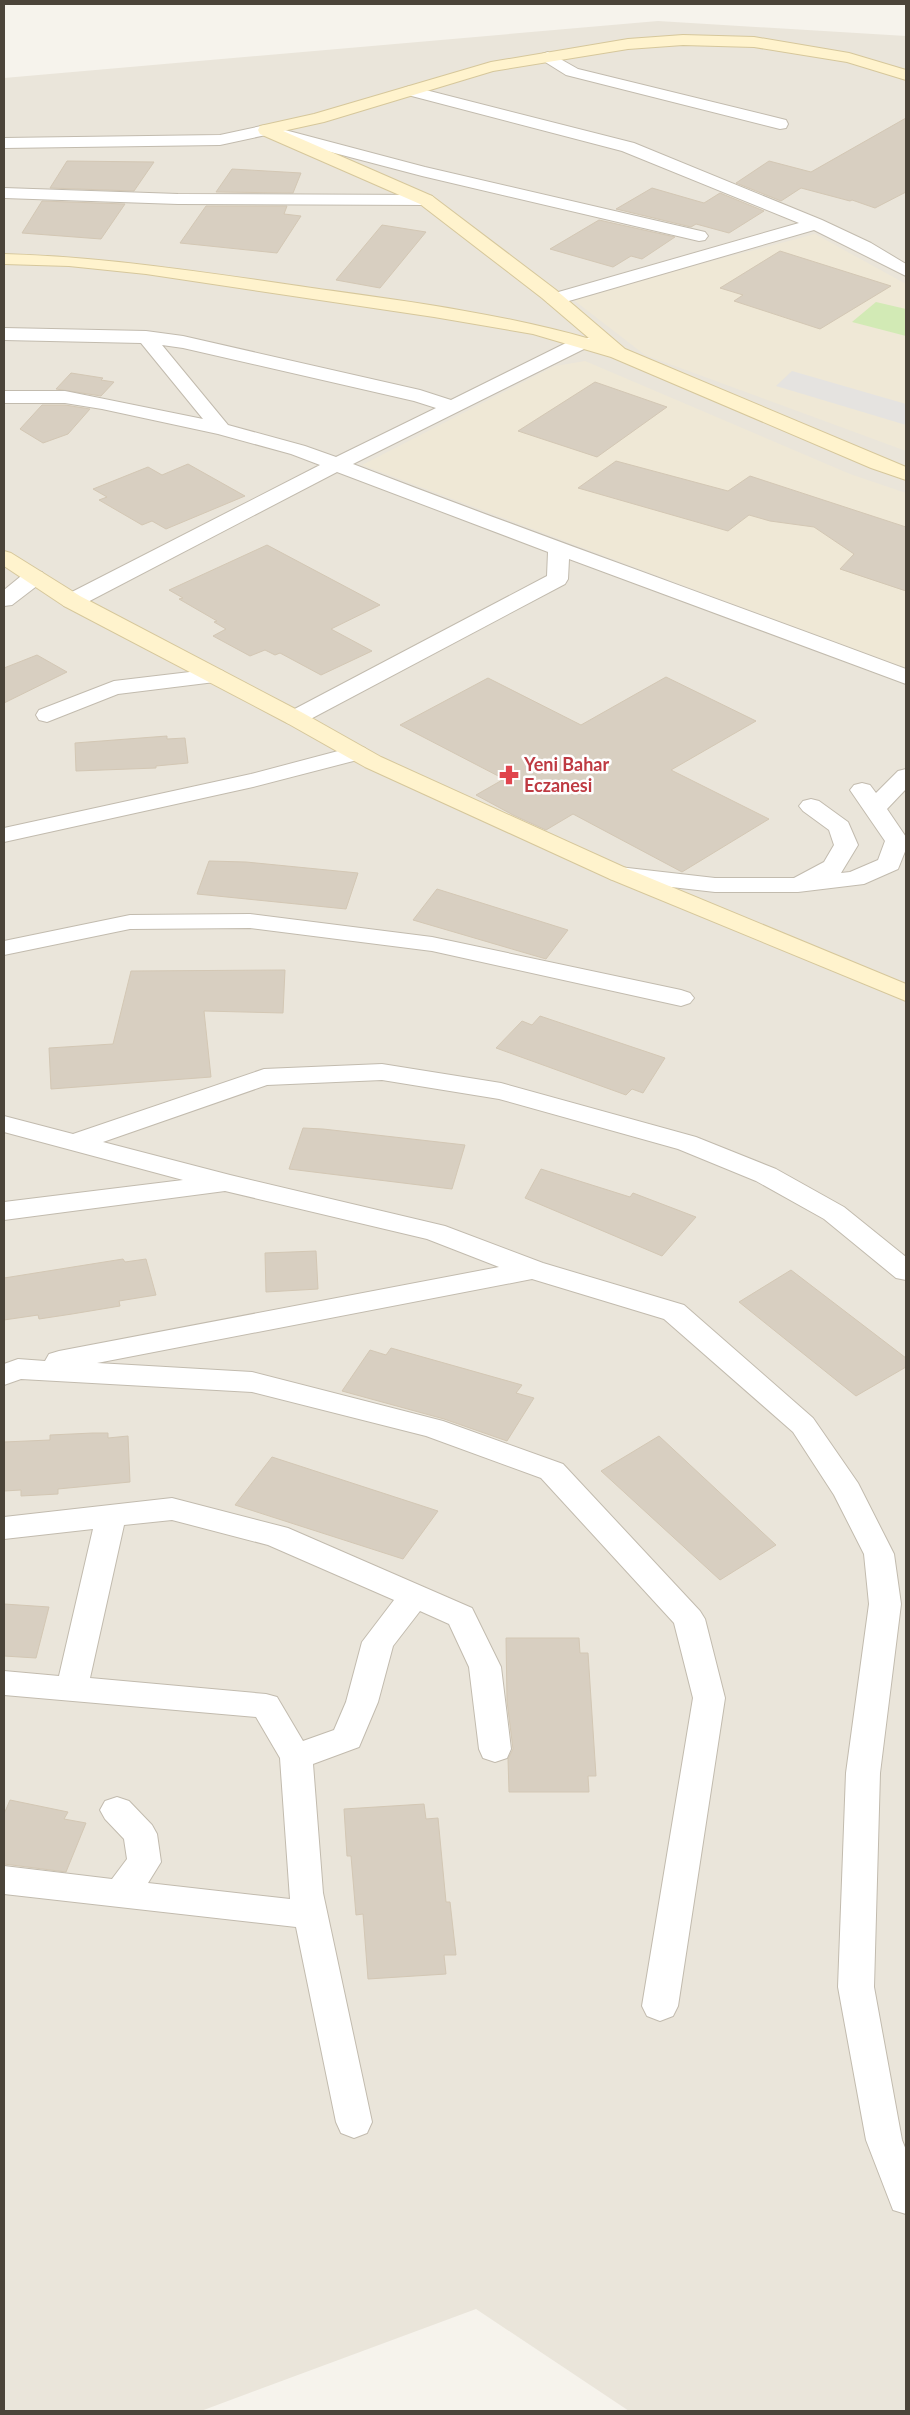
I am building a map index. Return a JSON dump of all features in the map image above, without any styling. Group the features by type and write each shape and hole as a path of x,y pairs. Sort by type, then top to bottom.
{"street":[{"path":"4,143 220,140 318,118 491,67 628,44 683,40 754,42 849,58 906,75"},
{"path":"548,57 572,72 780,124"},
{"path":"410,91 490,110 628,147 816,224 865,247 906,271"},
{"path":"266,130 426,200 555,299 618,353"},
{"path":"266,130 422,170 700,236"},
{"path":"4,193 178,199 426,200"},
{"path":"555,299 816,224"},
{"path":"4,259 69,261 146,269 292,289 517,326 583,342 618,353 878,464 906,474"},
{"path":"4,334 146,337 210,348 420,396 453,407"},
{"path":"146,337 221,429"},
{"path":"72,601 336,465 583,342"},
{"path":"4,397 65,397 102,402 221,429 298,450 559,549 680,591 906,677"},
{"path":"295,718 557,580 559,549"},
{"path":"4,557 72,601 295,718 357,753 619,874 906,993"},
{"path":"4,600 34,576"},
{"path":"47,715 114,688 214,676"},
{"path":"4,835 252,780 357,753"},
{"path":"619,874 715,885 798,885 855,878 889,864 897,841 868,798 906,776"},
{"path":"798,885 834,867 846,845 840,827 811,806"},
{"path":"4,948 130,922 250,921 432,944 681,998"},
{"path":"76,1142 264,1077 382,1072 501,1091 687,1142 766,1176 834,1213 906,1271"},
{"path":"4,1124 230,1184 435,1232 533,1270 674,1312 803,1425 847,1491 879,1554 885,1604 863,1774 856,1988 884,2140 906,2198"},
{"path":"4,1211 230,1184"},
{"path":"9,1371 533,1270"},
{"path":"9,1371 252,1382 433,1428 552,1471 689,1619 709,1698 660,2006"},
{"path":"4,1528 172,1509 277,1536 461,1616 485,1668 495,1749"},
{"path":"72,1689 111,1515"},
{"path":"296,1757 347,1738 362,1702 378,1642 415,1596"},
{"path":"4,1683 266,1706 296,1757 306,1893 354,2122"},
{"path":"117,1810 140,1834 144,1862 120,1893"},
{"path":"4,1880 311,1915"}],"shaded area":[{"path":"658,21 906,36 906,2411 629,2411 476,2309 201,2411 4,2411 4,78"},
{"path":"815,234 906,284 906,451 645,355 571,298"},
{"path":"585,361 850,474 906,493 906,669 362,465 555,366"},
{"path":"792,371 906,404 906,425 776,386"}],"green space":[{"path":"876,302 906,309 906,336 852,322"}],"building":[{"path":"906,118 906,192 875,208 852,200 801,188 781,201 736,183 769,161 811,172"},
{"path":"67,161 154,162 134,191 50,188"},
{"path":"232,169 301,173 293,193 216,192"},
{"path":"652,188 704,203 720,193 764,211 729,233 696,224 691,227 616,209"},
{"path":"42,201 125,204 101,239 22,233"},
{"path":"206,206 287,206 284,214 301,216 277,253 180,243"},
{"path":"599,220 675,237 642,259 631,256 613,267 550,249"},
{"path":"382,225 426,232 380,288 336,280"},
{"path":"780,251 891,286 820,329 734,301 743,295 720,288"},
{"path":"71,373 103,378 101,380 114,382 101,396 56,389"},
{"path":"595,382 667,407 597,457 518,431"},
{"path":"42,405 65,405 90,409 68,434 43,443 20,429"},
{"path":"616,461 728,491 750,476 906,527 906,591 840,569 854,554 814,527 770,521 749,515 728,531 578,488"},
{"path":"188,464 245,496 166,529 152,521 142,525 99,500 107,497 93,489 148,467 162,475"},
{"path":"267,545 380,605 331,629 372,651 321,675 280,653 275,655 265,650 250,656 213,636 226,629 214,622 217,621 179,599 183,598 169,590"},
{"path":"37,655 67,672 4,703 4,668"},
{"path":"666,677 756,721 671,770 769,819 682,872 573,814 546,830 513,815 476,795 504,779 400,725 488,678 581,725"},
{"path":"167,736 167,739 185,738 188,763 156,766 156,768 76,771 75,743"},
{"path":"209,861 246,862 358,873 346,909 197,894"},
{"path":"437,889 568,930 546,959 413,920"},
{"path":"285,970 283,1013 204,1011 211,1077 51,1089 49,1048 113,1044 131,971"},
{"path":"540,1016 665,1058 643,1093 632,1089 626,1095 496,1048 522,1021 532,1025"},
{"path":"303,1128 465,1145 452,1189 289,1169"},
{"path":"541,1169 630,1197 633,1193 696,1217 662,1256 525,1198"},
{"path":"316,1251 318,1289 266,1292 265,1253"},
{"path":"123,1259 125,1262 146,1259 156,1295 119,1301 120,1306 72,1314 39,1319 38,1315 4,1320 4,1278"},
{"path":"791,1270 906,1358 906,1367 856,1396 739,1302"},
{"path":"391,1348 522,1385 516,1393 534,1398 507,1441 444,1419 342,1391 370,1350 386,1355"},
{"path":"108,1433 108,1438 128,1436 130,1482 58,1489 58,1494 21,1496 21,1490 4,1491 4,1442 50,1440 50,1435"},
{"path":"659,1436 776,1545 720,1580 601,1471"},
{"path":"272,1457 438,1511 403,1559 235,1505"},
{"path":"4,1604 49,1607 36,1658 4,1656"},
{"path":"506,1638 579,1638 580,1653 588,1653 596,1776 588,1776 589,1792 509,1792 508,1759 513,1749 507,1701"},
{"path":"10,1800 68,1812 64,1819 86,1823 66,1872 4,1864 4,1814"},
{"path":"424,1804 426,1819 438,1818 446,1902 450,1902 456,1955 444,1955 446,1974 368,1979 363,1914 356,1915 351,1856 347,1856 344,1809"}],"place":[{"name":"Yeni Bahar Eczanesi","path":"509,775"}]}
